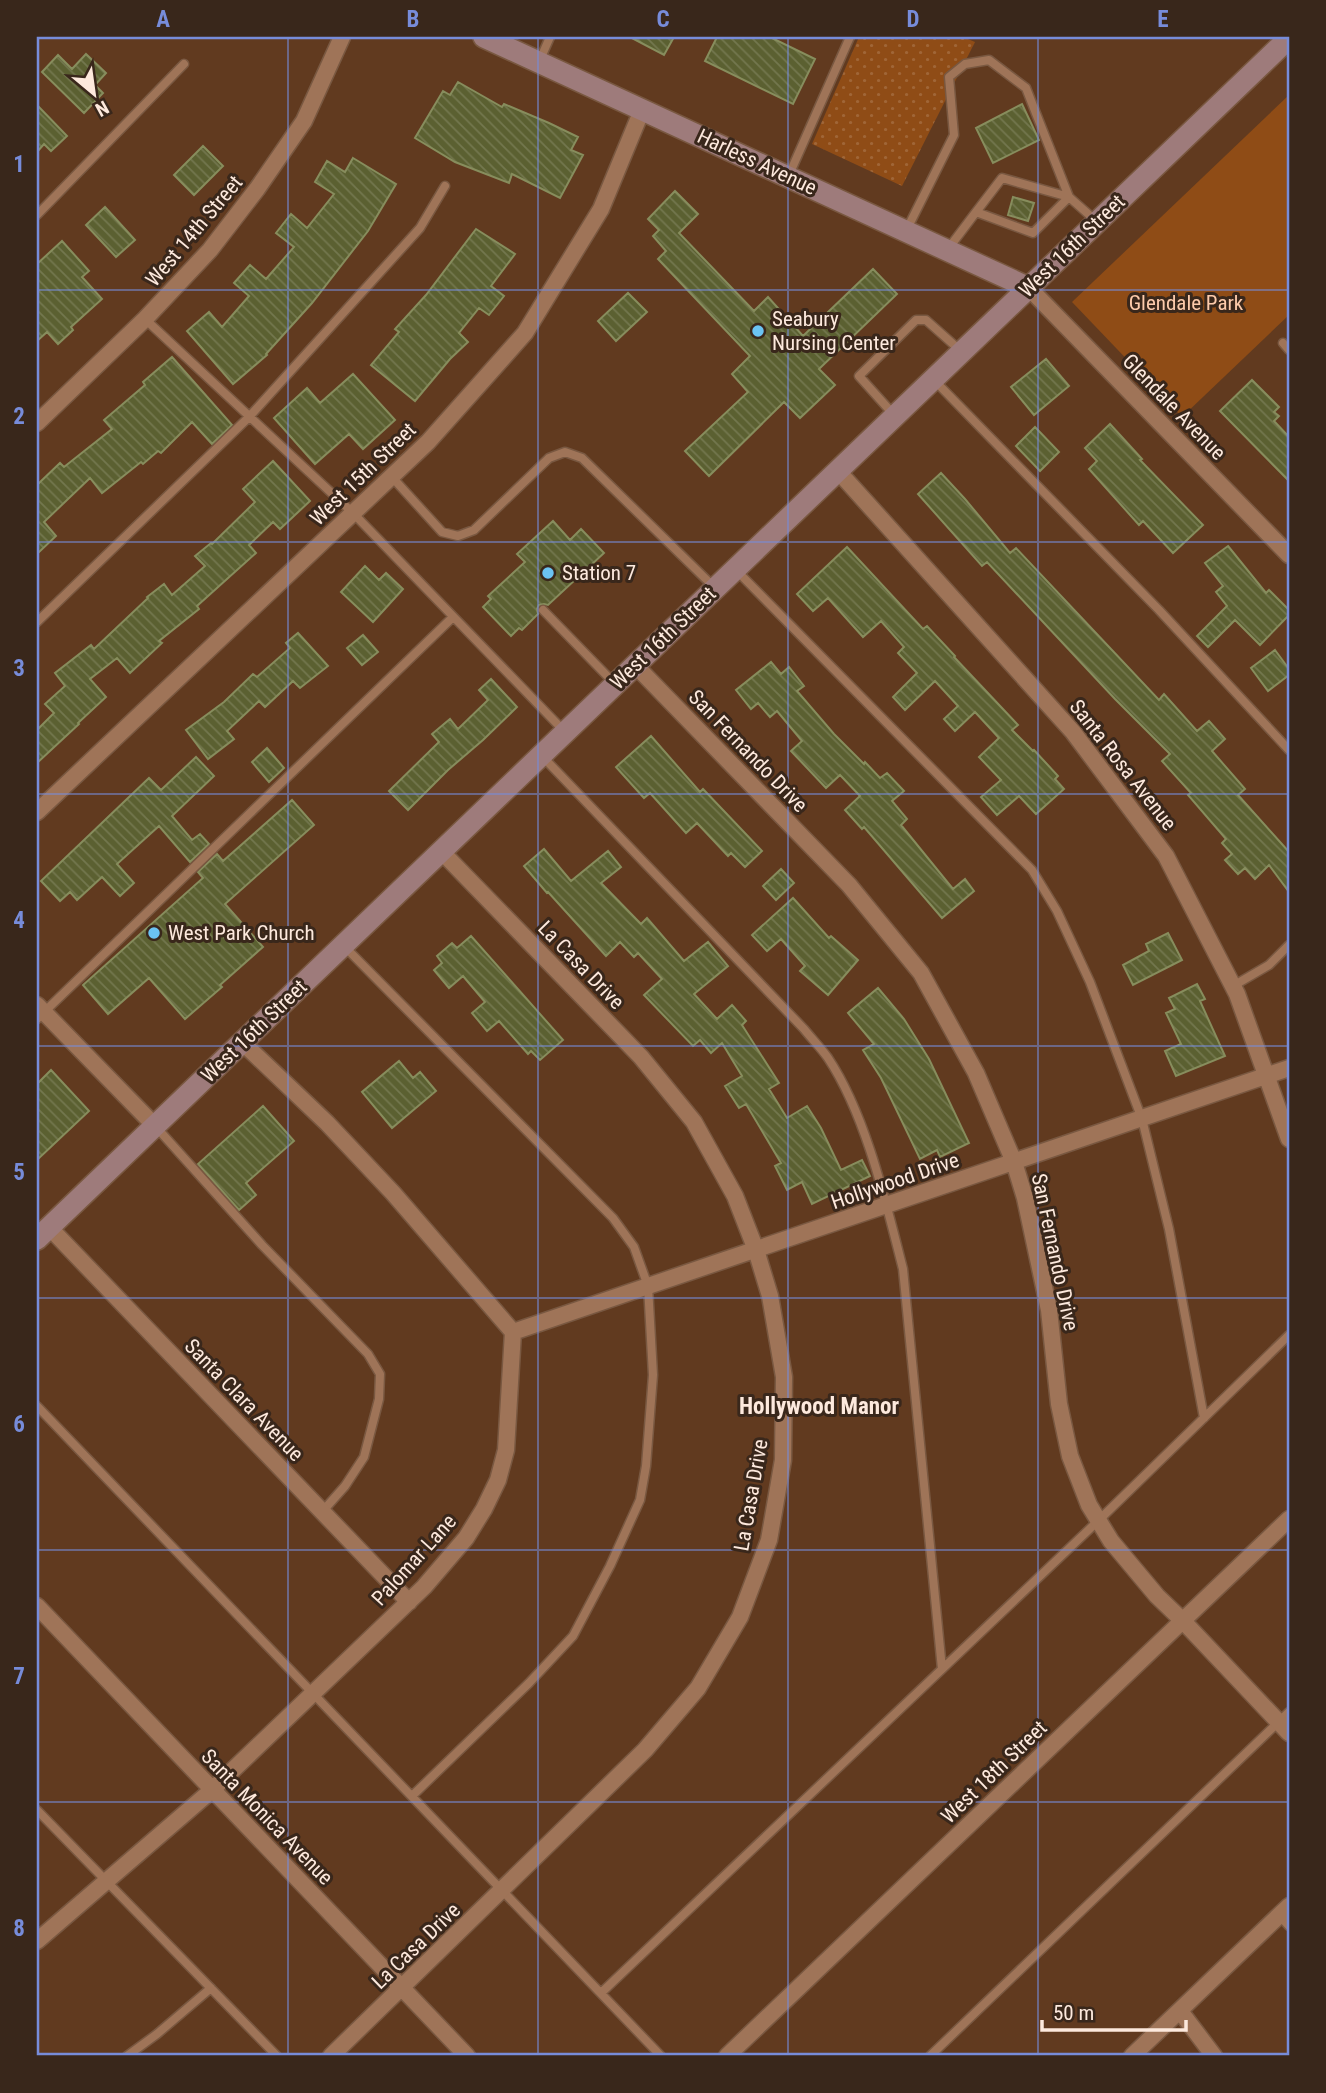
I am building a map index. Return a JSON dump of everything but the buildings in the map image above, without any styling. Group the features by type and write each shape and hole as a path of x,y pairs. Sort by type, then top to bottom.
{"main road":[{"name":"Harless Avenue","path":"484,37 1029,288"},
{"name":"West 16th Street","path":"43,1233 1289,38"}],"street":[{"name":"West 14th Street","path":"37,423 145,319 210,250 257,190 304,121 342,37"},
{"name":"West 15th Street","path":"37,812 428,442 524,333 601,209 642,110"},
{"name":"Glendale Avenue","path":"1029,288 1289,555"},
{"name":"Santa Rosa Avenue","path":"838,471 1073,732 1166,856 1233,986 1289,1139"},
{"name":"San Fernando Drive","path":"635,665 849,884 921,973 976,1073 1014,1162 1025,1198 1049,1310 1059,1404 1070,1456 1089,1505 1111,1541 1157,1596 1286,1722"},
{"name":"La Casa Drive","path":"331,2056 645,1750 698,1688 740,1617 769,1540 783,1460 784,1377 770,1296 735,1196 694,1122 641,1057 441,851"},
{"path":"39,1012 155,1126"},
{"path":"242,1042 327,1123 393,1193 513,1332"},
{"name":"Hollywood Drive","path":"513,1332 1289,1068"},
{"name":"Santa Clara Avenue","path":"43,1233 322,1511 409,1602"},
{"name":"Palomar Lane","path":"37,1941 212,1790 409,1602 466,1538 498,1480 506,1450 513,1332"},
{"name":"West 18th Street","path":"727,2056 1289,1519"},
{"name":"Santa Monica Avenue","path":"37,1606 467,2056"},
{"path":"1132,2056 1286,1915"},
{"path":"1180,2011 1214,2056"}],"lane":[{"path":"539,62 550,37"},
{"path":"788,177 850,37"},
{"path":"906,231 954,135 949,77 965,64 989,60 1026,88 1069,197"},
{"path":"37,215 184,64"},
{"path":"948,249 1002,178 1069,197 1097,222"},
{"path":"37,622 249,417 420,228 445,186"},
{"path":"976,212 1033,233 1069,197"},
{"path":"145,319 353,513 565,732"},
{"path":"895,416 859,376 916,320 926,320 962,352"},
{"path":"933,379 1159,610 1289,750"},
{"path":"391,476 442,532 458,536 474,530 549,458 565,452 582,458 715,588"},
{"path":"735,569 1032,870 1057,911 1090,982 1142,1119 1169,1229 1204,1418"},
{"path":"543,610 615,684"},
{"path":"39,1012 453,617"},
{"path":"541,755 804,1029 828,1057 860,1122 887,1206 903,1269 942,1669"},
{"path":"343,945 612,1218 634,1247 648,1286 653,1375 646,1466 640,1500 610,1566 573,1636 529,1684 412,1796"},
{"path":"1233,986 1269,965 1289,945"},
{"path":"155,1126 262,1245 368,1354 380,1374 379,1399 364,1457 345,1486 322,1511"},
{"path":"601,1993 1098,1521 1289,1335"},
{"path":"37,1406 661,2056"},
{"path":"930,2056 1286,1722"},
{"path":"37,1810 278,2056"},
{"path":"127,2056 211,1988"}],"green space":[{"path":"859,37 963,37 975,42 902,186 812,144"},
{"name":"Glendale Park","path":"1289,95 1289,315 1182,417 1072,302"}],"place":[{"name":"Seabury Nursing Center","path":"758,331"},
{"name":"Station 7","path":"548,573"},
{"name":"West Park Church","path":"154,933"}],"district":[{"name":"Hollywood Manor","path":"819,1406"}]}
